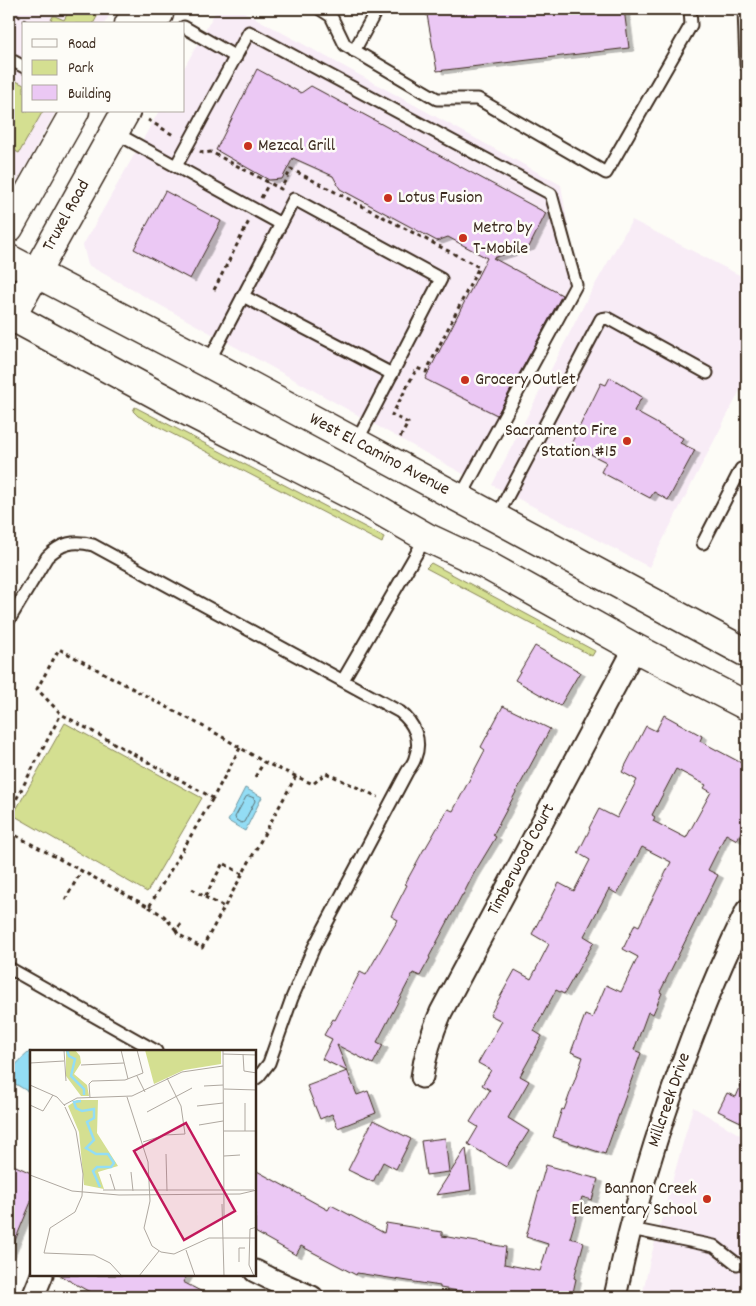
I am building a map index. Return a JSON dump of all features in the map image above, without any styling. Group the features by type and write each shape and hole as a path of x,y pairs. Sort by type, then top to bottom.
{"main road":[{"path":"137,22 162,16"},
{"path":"9,228 74,112"},
{"name":"Truxel Road","path":"10,317 120,122"},
{"name":"West El Camino Avenue","path":"9,259 208,363 747,653"},
{"path":"10,317 189,412 365,502 426,537 488,566 635,648 747,706"}],"street":[{"name":"Timberwood Court","path":"422,1077 430,1037 441,1012 635,648"},
{"name":"Millcreek Drive","path":"615,1297 630,1229 671,1093 701,1013 747,910"},
{"path":"256,1272 312,1297"},
{"path":"33,1297 42,1276"}],"lane":[{"path":"320,9 331,16 346,45 437,100 478,98 606,174 691,25 690,9"},
{"path":"354,50 377,9"},
{"path":"744,9 746,66"},
{"path":"185,28 236,57"},
{"path":"176,166 249,32 551,194 576,285 460,498"},
{"path":"13,61 22,66"},
{"path":"120,122 176,166 281,224"},
{"path":"208,363 294,199 441,279 356,443"},
{"path":"243,296 392,374"},
{"path":"496,518 601,319 607,318 707,374"},
{"path":"703,543 741,469 747,473"},
{"path":"342,680 426,537"},
{"path":"9,620 47,557 54,550 68,543 83,542 92,545 400,712 408,718 416,731 418,745 415,759 314,947 292,998 269,1063 256,1078"},
{"path":"9,968 154,1050"},
{"path":"630,1229 714,1246 737,1264"}],"path":[{"path":"12,9 26,22"},
{"path":"214,290 269,183"},
{"path":"213,798 61,714 37,689 59,649 117,679 264,762 314,784 326,773 390,803"},
{"path":"9,813 61,714"},
{"path":"150,907 240,748"},
{"path":"255,777 264,762"},
{"path":"9,832 150,907 164,916 178,934 202,948 296,776"},
{"path":"205,897 223,863 242,874"},
{"path":"65,900 82,870"},
{"path":"192,889 224,907"},
{"path":"176,930 180,924"}],"shaded area":[{"path":"9,9 113,9 105,22 22,22 22,112 55,112 9,196"},
{"path":"217,9 239,9 561,185 575,270 467,476 88,265 83,245 158,112 185,112 185,66"},
{"path":"632,220 747,279 747,377 649,567 492,485 588,297"},
{"name":"Bannon Creek Elementary School","path":"693,1107 747,1139 747,1297 642,1297 650,1260"}],"green space":[{"path":"70,9 101,9 94,22 54,22 51,20 55,16 64,20"},
{"path":"16,81 22,84 22,112 42,112 19,153 9,148 9,94"},
{"path":"135,407 384,537 382,543 138,416 133,411"},
{"path":"431,563 595,651 592,656 426,568"},
{"path":"65,723 202,798 147,892 13,815"}],"water":[{"path":"245,788 262,797 245,831 228,821"},
{"path":"30,1051 30,1084 27,1091 9,1080 11,1072"}],"building":[{"path":"426,9 624,9 629,48 437,71"},
{"path":"257,69 301,93 311,86 546,213 529,247 493,258 562,295 497,415 425,379 487,258 448,237 437,241 340,189 333,176 293,158 282,179 269,180 216,150"},
{"path":"165,191 221,221 190,279 134,249"},
{"name":"Sacramento Fire Station #15","path":"610,377 642,397 634,411 683,438 680,443 695,450 668,500 654,492 650,498 601,472 606,462 571,444 601,383 606,385"},
{"path":"535,646 580,672 560,706 515,680"},
{"path":"503,706 550,729 493,835 496,837 462,895 420,976 413,973 377,1042 383,1045 373,1064 337,1045 357,1095 368,1091 376,1113 338,1128 332,1114 320,1119 307,1086 347,1071 322,1059 332,1039 324,1035 333,1019 335,1020 360,972 366,975 398,920 391,916 407,885 405,884 448,809 453,811 485,750 481,747"},
{"path":"664,715 702,736 700,741 747,766 747,820 737,840 726,834 708,870 718,875 660,992 662,993 653,1014 648,1012 634,1050 641,1053 605,1154 553,1137 583,1057 571,1052 585,1015 592,1018 606,985 621,992 638,957 623,949 635,924 639,926 671,862 642,847 617,894 609,889 584,936 594,942 564,994 556,990 534,1031 542,1036 520,1076 529,1081 508,1118 529,1131 506,1167 468,1144 478,1127 470,1122 490,1090 482,1085 491,1070 478,1063 502,1021 490,1015 515,970 531,979 549,944 532,934 559,883 574,891 590,860 578,853 589,828 599,809 617,818 637,780 622,772 646,726 656,731","holes":["676,769 706,785 704,788 711,792 686,838 653,821 655,817 652,815"]},
{"path":"747,1071 747,1125 718,1111 727,1093 736,1097"},
{"path":"373,1120 411,1139 396,1169 383,1162 373,1182 348,1170"},
{"path":"445,1138 449,1172 426,1175 421,1141"},
{"path":"466,1148 471,1190 436,1195"},
{"path":"9,1163 30,1173 30,1204 9,1255"},
{"path":"546,1165 598,1179 592,1200 582,1197 570,1238 584,1242 574,1278 576,1279 572,1297 496,1297 440,1288 440,1286 357,1273 356,1275 301,1246 296,1255 256,1233 256,1171 328,1210 331,1205 384,1233 386,1223 442,1232 442,1236 506,1247 504,1264 540,1271 548,1244 526,1237"},
{"path":"61,1276 186,1276 183,1282 212,1297 99,1297"}],"place":[{"name":"Mezcal Grill","path":"248,146"},
{"name":"Lotus Fusion","path":"388,198"},
{"name":"Metro by T-Mobile","path":"463,238"},
{"name":"Grocery Outlet","path":"465,380"},
{"name":"Sacramento Fire Station #15","path":"627,441"},
{"name":"Bannon Creek Elementary School","path":"707,1199"}]}
